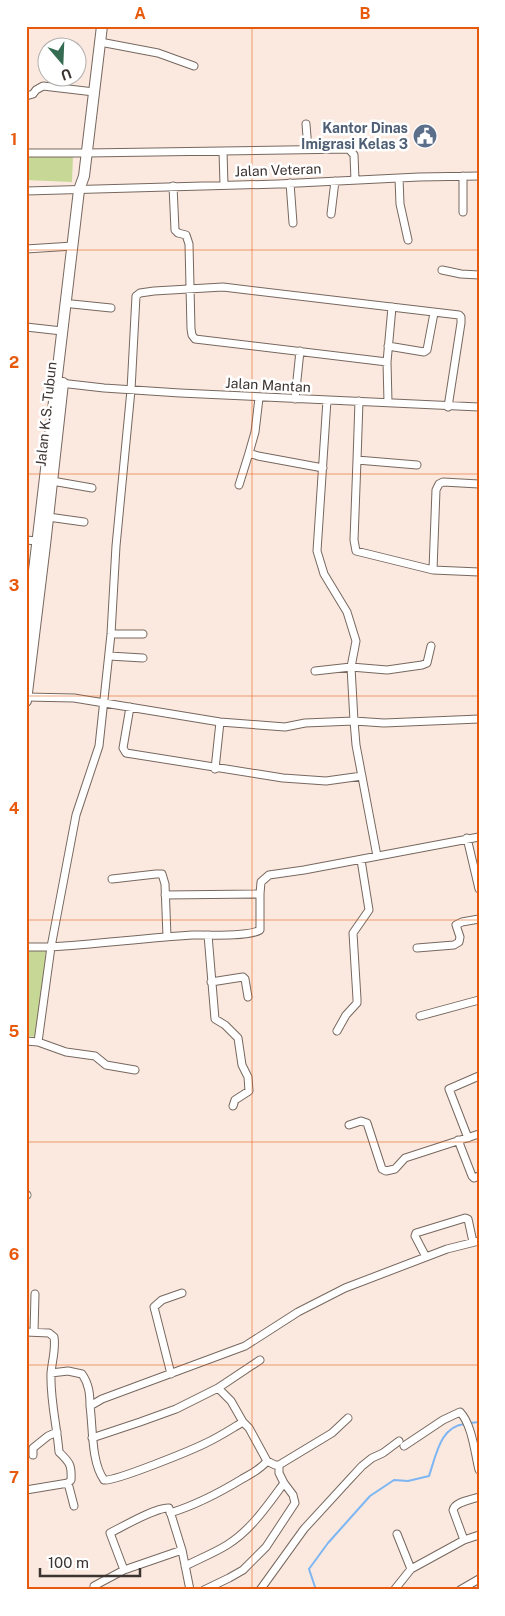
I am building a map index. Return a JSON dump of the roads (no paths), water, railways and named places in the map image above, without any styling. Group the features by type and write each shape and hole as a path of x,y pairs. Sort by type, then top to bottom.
{"highway":[{"path":"82,190 102,26"},
{"name":"Jalan K.S. Tubun","path":"26,698 52,482 62,331 82,190"},
{"name":"Jalan K.S. Tubun","path":"26,638 29,588 72,304 82,190"}],"street":[{"path":"99,52 158,53 194,66"},
{"path":"26,96 33,94 43,86 94,92"},
{"path":"306,124 308,150"},
{"path":"26,153 351,150 354,155 354,180"},
{"path":"223,151 224,185"},
{"path":"463,176 463,212"},
{"name":"Jalan Veteran","path":"26,191 479,176"},
{"path":"398,178 400,204 408,240"},
{"path":"331,214 335,181"},
{"path":"290,183 293,223"},
{"path":"173,186 175,230 186,235 188,238 191,330 195,339 387,362"},
{"path":"26,249 73,246"},
{"path":"442,270 479,275"},
{"path":"38,1042 51,947 76,815 100,746 131,390 136,296 140,293 191,288 234,288 459,316 462,319 448,407"},
{"path":"72,304 111,308"},
{"path":"388,402 387,362 392,307"},
{"path":"388,346 424,352 427,350 434,313"},
{"path":"26,327 62,331"},
{"path":"295,399 300,351"},
{"name":"Jalan Mantan","path":"59,383 131,390 259,398 479,407"},
{"path":"239,486 255,432 259,398"},
{"path":"327,400 317,556 329,584 344,606 356,641 351,667 354,721 377,856"},
{"path":"359,401 354,540 356,551 433,570 479,572"},
{"path":"249,453 323,468"},
{"path":"357,460 417,465"},
{"path":"52,482 92,488"},
{"path":"433,570 436,490 439,484 443,482 479,484"},
{"path":"48,517 84,522"},
{"path":"26,540 37,541"},
{"path":"111,634 143,634"},
{"path":"315,671 351,667 387,670 422,665 429,659 430,646"},
{"path":"109,656 143,658"},
{"path":"26,698 74,698 220,722 285,727 305,722 354,721 384,723 479,719"},
{"path":"130,706 123,748 125,752 283,778 315,781 362,776"},
{"path":"216,768 220,722"},
{"path":"26,947 51,947 208,934 244,934 260,930 260,894 262,882 269,875 361,860 479,837"},
{"path":"467,838 479,889"},
{"path":"337,1031 358,999 353,933 369,910 361,860"},
{"path":"112,879 162,874 167,937"},
{"path":"165,894 260,894"},
{"path":"417,948 454,946 459,942 460,937 456,925 479,918"},
{"path":"208,934 214,1019 225,1025 238,1038 242,1065 248,1077 250,1091 235,1100 233,1106"},
{"path":"211,982 243,978 245,979 248,997"},
{"path":"420,1016 479,1000"},
{"path":"26,1041 38,1042 66,1052 95,1056 106,1065 134,1070"},
{"path":"468,1138 449,1089 479,1076"},
{"path":"349,1126 362,1121 367,1123 381,1166 386,1172 395,1169 405,1158 479,1134"},
{"path":"458,1140 472,1176 474,1178 479,1176"},
{"path":"90,1406 102,1399 245,1346 322,1299 447,1249 476,1242 468,1219 465,1218 416,1232 415,1236 426,1257"},
{"path":"172,1374 154,1307 162,1300 182,1293"},
{"path":"34,1332 35,1294"},
{"path":"26,1332 49,1333 54,1337 55,1345 51,1372 52,1407 59,1452 66,1457 72,1480 68,1483 26,1490"},
{"path":"92,1438 176,1408 218,1388 260,1360"},
{"path":"51,1372 82,1374 88,1384 92,1438 99,1471 102,1478 107,1481 203,1445 243,1422"},
{"path":"218,1388 231,1400 267,1461 274,1465 279,1465 332,1433 348,1418"},
{"path":"260,1590 304,1529 362,1466 372,1458 402,1444 456,1413 462,1414 469,1429 479,1470"},
{"path":"33,1455 33,1448 48,1436 57,1432"},
{"path":"170,1513 192,1506 218,1493 261,1468 267,1461"},
{"path":"204,1590 243,1570 266,1547 295,1503 293,1495 284,1484 279,1473 279,1465"},
{"path":"68,1483 74,1506"},
{"path":"185,1566 226,1545 243,1533 284,1484"},
{"path":"464,1540 453,1510 454,1507 456,1504 479,1497"},
{"path":"124,1570 110,1533 165,1508 169,1508 182,1550 190,1590"},
{"path":"397,1534 411,1569"},
{"path":"395,1590 411,1569 464,1540 479,1535"},
{"path":"94,1586 124,1570 182,1550"},
{"path":"464,1589 479,1580"}],"waterway":[{"path":"470,1423 479,1422"},
{"path":"316,1590 309,1569 328,1543 370,1496 394,1480 408,1481 429,1476 444,1436 450,1430 465,1424"}],"place":[{"name":"Kantor Dinas Imigrasi Kelas 3","path":"425,136"}]}
